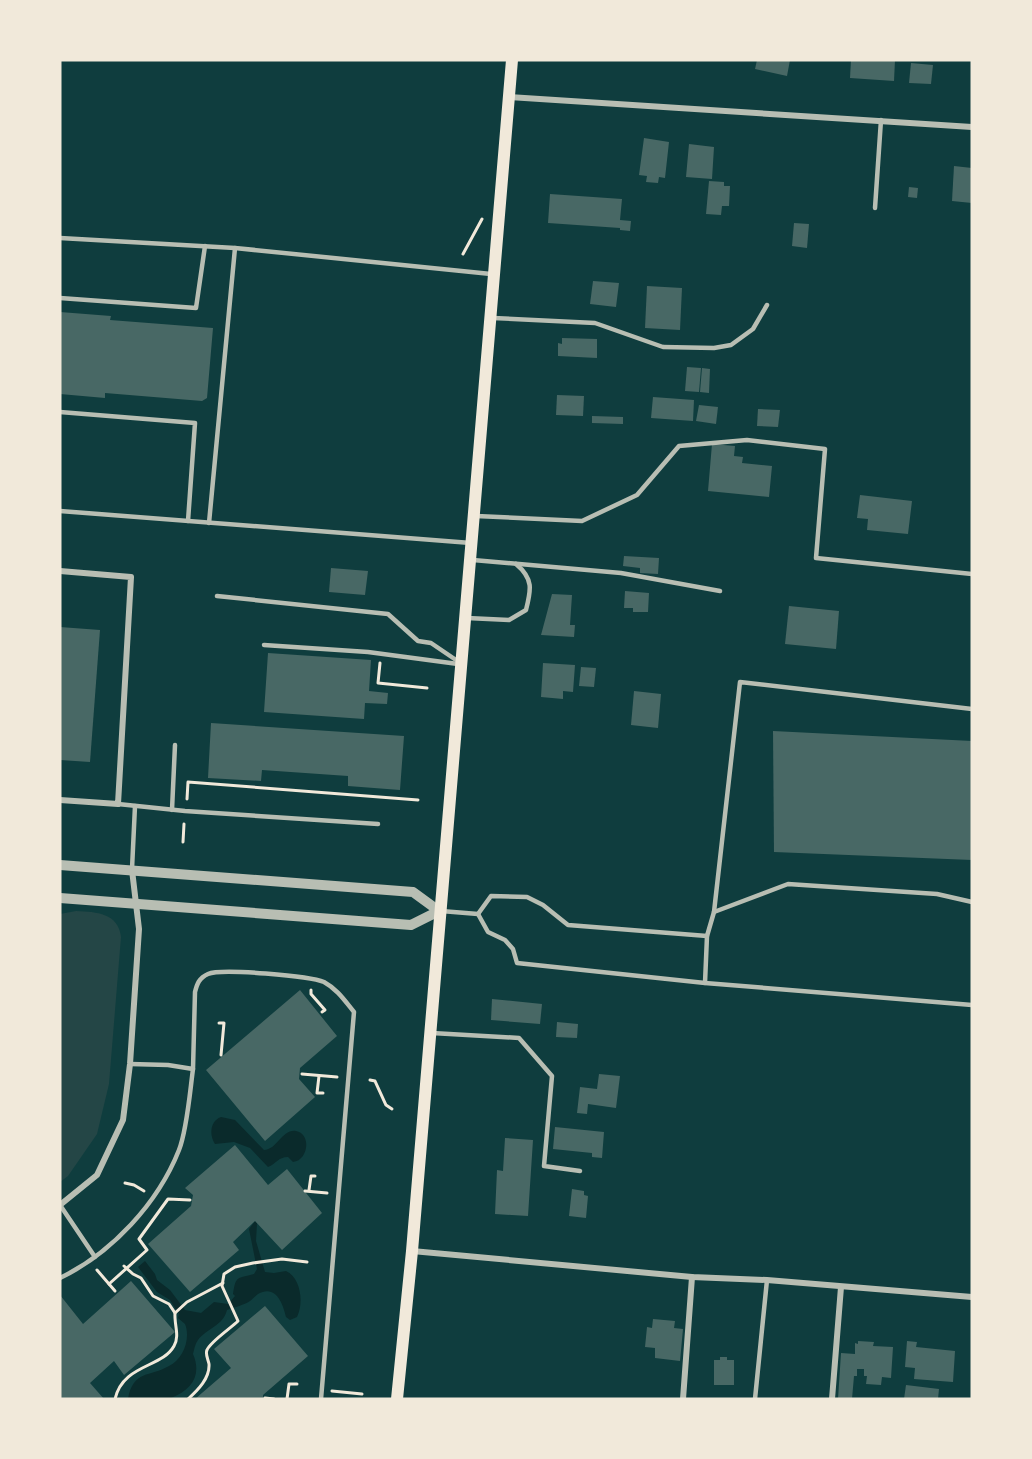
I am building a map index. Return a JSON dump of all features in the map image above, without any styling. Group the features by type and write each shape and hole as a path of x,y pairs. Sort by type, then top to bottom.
{"main road":[{"path":"397,1399 412,1251 512,60"}],"street":[{"path":"509,97 972,127"},
{"path":"60,571 131,577 118,804 60,800"},
{"path":"60,865 413,892 439,911 411,925 60,898"},
{"path":"60,1205 97,1175 123,1120 130,1064 139,929 134,903 132,870"},
{"path":"412,1251 692,1277 767,1280 972,1297"},
{"path":"683,1399 692,1277"},
{"path":"832,1399 841,1287"}],"lane":[{"path":"875,208 881,120"},
{"path":"60,238 236,248 494,274"},
{"path":"60,298 196,308 205,246"},
{"path":"209,523 236,248"},
{"path":"490,318 595,323 663,347 714,348 731,345 753,329 767,305"},
{"path":"60,412 195,423 188,521"},
{"path":"473,516 582,521 637,495 679,446 747,440 825,449 816,558 972,574"},
{"path":"60,511 471,543"},
{"path":"470,560 621,573 720,591"},
{"path":"465,618 509,620 526,610 530,583 527,573 516,564"},
{"path":"217,596 388,614 418,641 430,643 461,664"},
{"path":"264,645 381,654 461,664"},
{"path":"705,983 707,936 714,912 740,682 972,709"},
{"path":"172,810 176,744"},
{"path":"118,804 172,810 378,824"},
{"path":"132,870 135,806"},
{"path":"714,912 788,884 937,894 972,902"},
{"path":"478,914 491,896 527,897 543,905 568,925 707,936"},
{"path":"439,911 478,914"},
{"path":"478,914 488,932 505,940 513,949 517,963 705,983 972,1005"},
{"path":"60,1278 95,1257 131,1226 155,1195 180,1149 193,1069 195,992 198,981 209,974 278,975 323,982 336,990 354,1012 321,1399"},
{"path":"429,1032 519,1038 552,1076 544,1166 580,1171"},
{"path":"130,1064 168,1065 193,1069"},
{"path":"60,1205 95,1257"},
{"path":"756,1399 767,1280"}],"path":[{"path":"381,654 378,683 427,688"},
{"path":"187,798 188,782 418,800"},
{"path":"183,842 184,824"},
{"path":"311,988 311,994 325,1010 322,1012"},
{"path":"219,1023 224,1023 221,1054"},
{"path":"302,1074 337,1077"},
{"path":"319,1075 317,1093 323,1093"},
{"path":"370,1080 375,1082 386,1105 392,1109"},
{"path":"315,1176 310,1176 307,1191 327,1193"},
{"path":"124,1183 134,1185 144,1191"},
{"path":"109,1284 125,1267 147,1250 139,1239 168,1199 190,1200"},
{"path":"188,1399 203,1383 208,1372 206,1354 208,1347 238,1321 223,1283 224,1274 235,1267 282,1259 307,1262"},
{"path":"115,1399 119,1388 128,1377 137,1369 161,1358 174,1346 177,1335 176,1312 169,1304 153,1296 141,1278 125,1267"},
{"path":"97,1270 115,1291"},
{"path":"176,1312 212,1287 223,1283"},
{"path":"287,1399 289,1383 297,1384"},
{"path":"332,1391 362,1394"},
{"path":"265,1398 274,1399"}],"shaded area":[{"path":"76,911 99,913 111,918 116,923 121,937 109,1084 97,1134 68,1176 60,1182 60,914"},
{"path":"221,1117 235,1120 264,1150 273,1147 291,1131 301,1133 306,1142 305,1153 298,1161 293,1162 285,1157 268,1167 250,1148 234,1142 215,1144 212,1129 217,1119"},
{"path":"255,1221 257,1223 256,1241 265,1272 286,1271 291,1274 298,1285 301,1298 297,1317 290,1320 286,1317 281,1301 274,1293 258,1294 248,1302 227,1310 222,1320 198,1340 193,1354 196,1375 185,1391 167,1399 128,1399 130,1390 138,1379 169,1366 178,1359 185,1348 187,1336 185,1324 178,1318 179,1314 170,1300 157,1292 138,1267 145,1261 157,1280 170,1290 185,1310 201,1313 214,1302 228,1304 235,1296 233,1294 236,1281 254,1274 257,1269 249,1229"}],"building":[{"path":"757,60 790,60 787,76 755,69"},
{"path":"851,60 895,60 894,81 850,78"},
{"path":"911,63 933,65 931,84 909,83"},
{"path":"644,138 669,142 665,178 659,177 658,183 646,182 647,176 639,175"},
{"path":"689,144 714,147 712,179 686,177"},
{"path":"954,166 972,168 972,203 952,201"},
{"path":"709,181 724,182 724,186 730,186 729,206 722,206 721,215 706,214"},
{"path":"909,187 918,188 917,198 908,197"},
{"path":"550,194 622,199 620,220 631,221 630,231 620,230 620,228 548,223"},
{"path":"794,223 809,224 807,248 792,246"},
{"path":"593,281 619,283 616,307 590,304"},
{"path":"647,286 682,288 680,330 645,328"},
{"path":"60,312 111,316 110,320 213,328 207,398 202,401 105,393 105,398 60,394"},
{"path":"562,338 597,339 597,358 558,356 558,343 562,344"},
{"path":"687,367 701,368 699,392 685,391"},
{"path":"702,368 710,369 709,393 700,392"},
{"path":"557,395 584,396 583,416 556,415"},
{"path":"653,397 694,400 693,421 651,418"},
{"path":"699,405 718,407 716,424 696,421"},
{"path":"758,409 780,410 778,427 757,426"},
{"path":"592,416 623,417 623,424 592,423"},
{"path":"712,444 735,446 734,456 743,457 742,463 772,466 769,497 708,491"},
{"path":"860,495 912,501 908,534 867,530 868,519 857,518"},
{"path":"624,556 659,558 658,574 640,573 640,568 623,566"},
{"path":"331,568 368,571 365,595 329,592"},
{"path":"625,591 649,593 648,612 633,612 633,608 624,608"},
{"path":"552,594 572,595 570,625 575,625 574,637 541,635"},
{"path":"789,606 839,611 836,649 785,644"},
{"path":"60,627 100,630 90,762 60,760"},
{"path":"268,653 371,660 369,691 388,693 387,704 365,703 364,719 264,712"},
{"path":"543,663 575,665 573,692 563,691 563,699 541,697"},
{"path":"581,667 596,668 594,687 579,686"},
{"path":"634,691 661,694 658,728 631,725"},
{"path":"211,723 404,736 400,790 348,786 348,776 262,770 261,781 208,778"},
{"path":"773,731 972,741 972,860 774,852"},
{"path":"300,990 337,1036 300,1068 299,1079 315,1097 265,1141 206,1070"},
{"path":"492,999 542,1004 540,1024 491,1020"},
{"path":"557,1022 578,1024 577,1038 556,1037"},
{"path":"599,1074 620,1076 616,1108 588,1104 587,1114 577,1113 580,1087 597,1089"},
{"path":"555,1127 604,1132 602,1158 592,1157 592,1153 553,1149"},
{"path":"505,1138 533,1140 528,1216 495,1214 497,1170 503,1171"},
{"path":"235,1145 268,1185 287,1169 322,1213 282,1250 255,1221 233,1242 239,1250 190,1292 148,1244 191,1206 193,1195 185,1188"},
{"path":"572,1189 584,1191 584,1195 588,1196 586,1218 569,1216"},
{"path":"131,1281 175,1332 124,1375 114,1361 90,1383 104,1399 60,1399 60,1295 83,1324"},
{"path":"265,1306 308,1356 263,1395 263,1399 195,1399 231,1368 214,1349"},
{"path":"653,1319 675,1321 674,1328 683,1329 680,1361 655,1358 655,1348 645,1347 647,1327 652,1328"},
{"path":"858,1341 874,1342 873,1346 893,1347 891,1378 882,1377 881,1385 866,1384 867,1376 864,1376 864,1369 857,1369 857,1376 854,1376 852,1399 838,1399 841,1353 855,1354 855,1343 858,1344"},
{"path":"907,1341 917,1342 916,1347 955,1351 953,1382 914,1379 915,1368 905,1367"},
{"path":"720,1357 734,1360 734,1385 714,1385 714,1360 720,1360"},
{"path":"906,1385 939,1389 938,1399 904,1399"}]}
